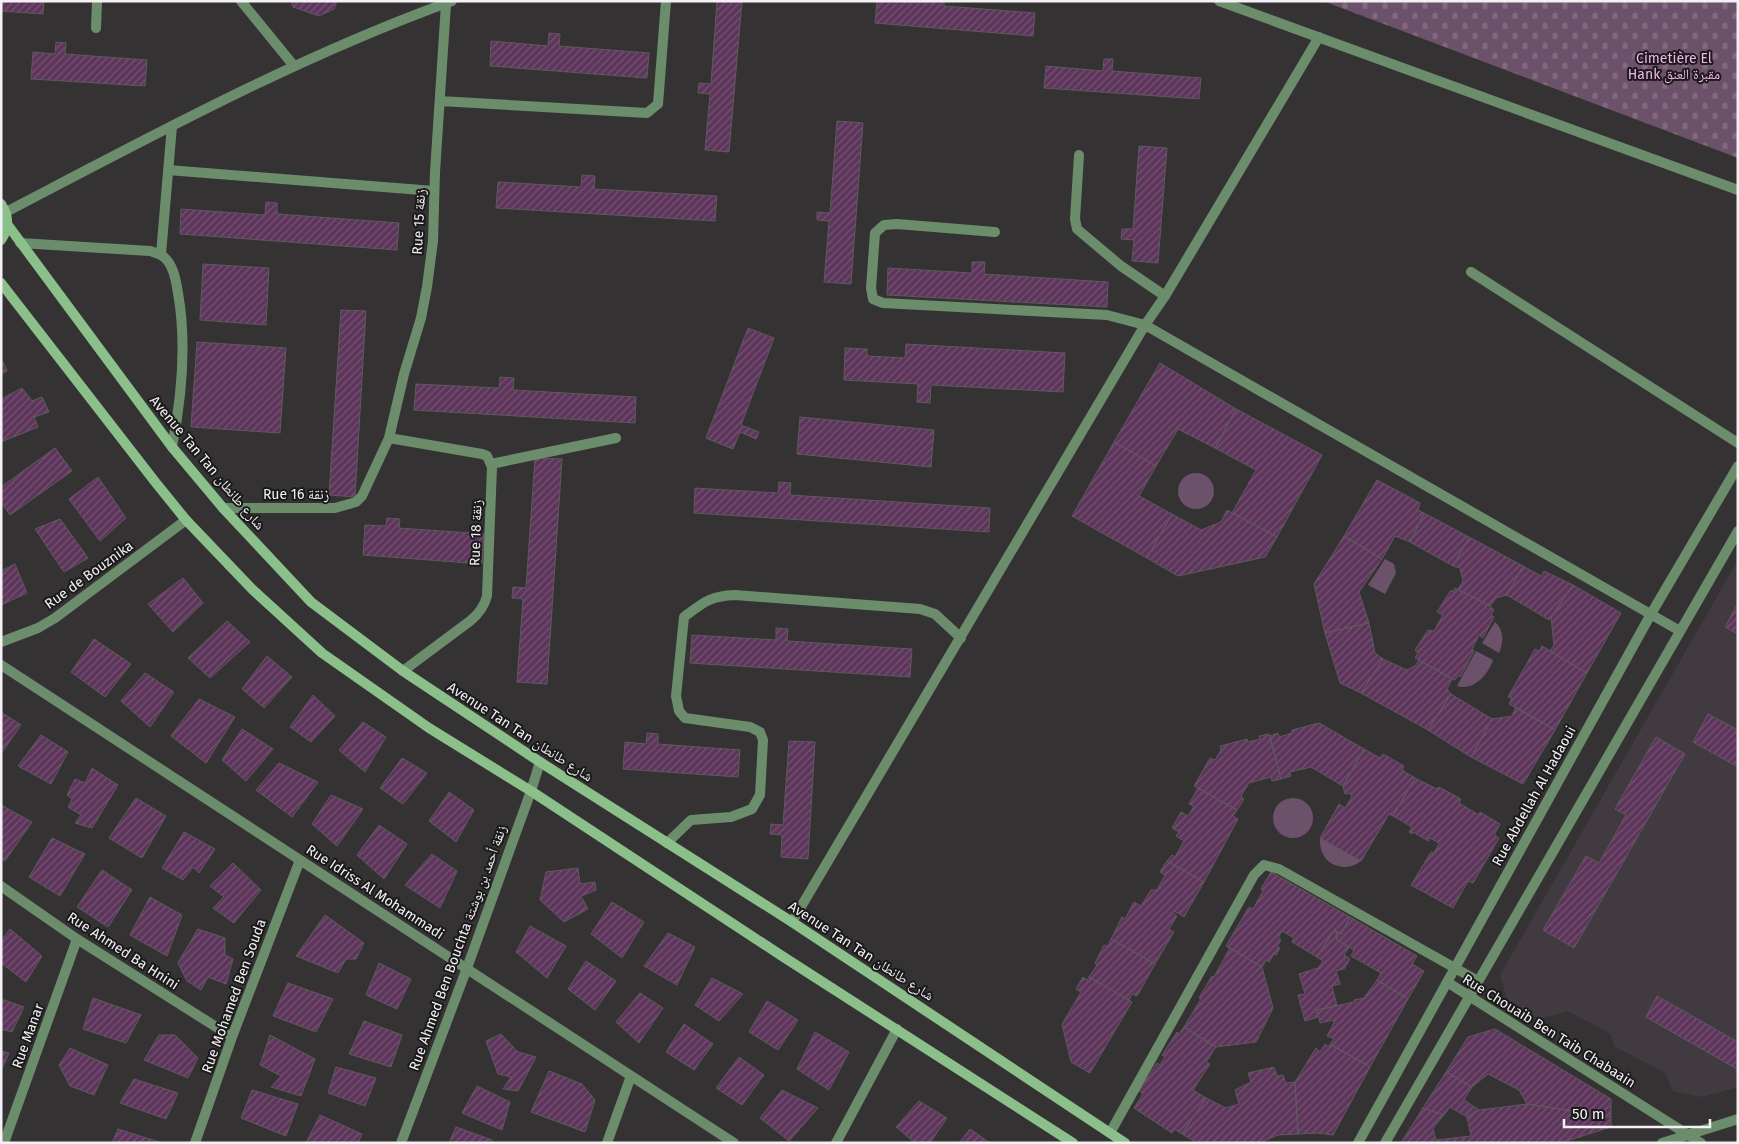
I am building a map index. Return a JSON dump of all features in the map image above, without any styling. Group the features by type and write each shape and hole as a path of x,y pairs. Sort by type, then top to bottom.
{"main road":[{"path":"1,240 5,234 7,224 4,208"},
{"name":"Avenue Tan Tan شارع طانطان","path":"7,224 172,447 223,508 311,602 403,671 540,762 792,922 1126,1143"},
{"path":"1,282 186,520 253,590 322,653 429,728 531,791 1073,1143"}],"street":[{"path":"96,1 96,28"},
{"path":"241,1 294,66"},
{"path":"440,101 648,113 658,104 666,1"},
{"path":"1219,1 1738,190"},
{"path":"4,208 294,66 449,2"},
{"name":"Rue 15 زنقة","path":"389,438 404,374 421,318 427,287 433,241 440,101 449,2"},
{"path":"792,922 1145,325 1319,37"},
{"path":"161,254 172,126"},
{"path":"1079,155 1075,220 1077,229 1121,266 1164,296"},
{"path":"168,170 434,191"},
{"path":"995,232 897,224 884,225 875,233 871,288 873,299 883,303 1107,315 1145,325 1680,631"},
{"path":"20,243 150,251 161,254 169,264 175,278 184,345 178,419 172,447"},
{"path":"1471,272 1738,443"},
{"path":"389,438 482,454 487,456 491,464 616,438"},
{"name":"Rue 16 زنقة","path":"223,508 318,509 356,502 362,496 389,438"},
{"name":"Rue 18 زنقة","path":"403,671 470,622 485,605 490,528 491,464"},
{"name":"Rue Abdellah Al Hadaoui","path":"1358,1143 1651,614 1738,466"},
{"name":"Rue de Bouznika","path":"1,642 38,628 55,618 186,520"},
{"path":"1384,1143 1738,531"},
{"path":"667,843 691,820 730,817 752,809 760,795 762,740 760,732 750,726 685,718 679,711 676,696 684,617 698,606 716,596 735,595 920,609 936,614 961,638"},
{"name":"Rue Idriss Al Mohammadi","path":"1,665 734,1143"},
{"name":"Rue Ahmed Ben Bouchta زنقة أحمد بن بوشتة","path":"401,1143 467,968 540,762"},
{"name":"Rue Mohamed Ben Souda","path":"195,1143 232,1037 300,860"},
{"path":"1110,1133 1254,875 1264,865 1279,869 1478,981"},
{"name":"Rue Ahmed Ba Hnini","path":"1,886 77,939 232,1037"},
{"name":"Rue Manar","path":"4,1143 77,939"},
{"name":"Rue Chouaib Ben Taib Chabaain","path":"1447,982 1687,1139 1701,1143"},
{"path":"836,1143 897,1029"},
{"path":"607,1143 631,1076"},
{"path":"1662,1143 1687,1139 1738,1119"}],"shaded area":[{"path":"1738,560 1738,1087 1702,1097 1673,1091 1665,1073 1614,1046 1611,1034 1568,1011 1540,1019 1507,999 1500,975"}],"green space":[{"name":"Cimetière El Hank مقبرة العنق","path":"1323,1 1738,1 1738,158"},
{"path":"1196,473 1208,479 1214,491 1208,503 1196,509 1184,503 1178,491 1184,479"},
{"path":"1385,559 1394,564 1396,573 1385,594 1368,585"},
{"path":"1495,622 1502,636 1502,645 1499,653 1482,643"},
{"path":"1476,651 1493,660 1491,666 1475,684 1463,687 1457,686"},
{"path":"1297,798 1304,801 1310,807 1313,818 1312,826 1304,835 1297,838 1289,838 1282,835 1274,826 1273,814 1276,807 1285,799"},
{"path":"1320,838 1361,861 1346,867 1335,865 1326,859 1322,852"}],"building":[{"path":"1,1 44,1 43,14 1,11"},
{"path":"291,1 337,1 334,9 319,16 293,7"},
{"path":"717,1 742,1 729,152 705,150 710,94 698,93 699,83 711,84"},
{"path":"877,1 936,3 936,1 944,1 944,6 1035,13 1033,36 875,23"},
{"path":"549,33 560,34 559,46 649,53 647,78 490,66 491,41 548,46"},
{"path":"56,42 66,43 65,54 147,60 145,86 31,79 33,52 55,54"},
{"path":"1104,59 1113,59 1112,71 1201,78 1199,99 1044,88 1046,66 1103,71"},
{"path":"837,121 863,123 851,284 824,282 829,221 817,220 817,212 830,213"},
{"path":"1139,146 1167,148 1158,263 1132,261 1134,240 1121,239 1122,229 1133,229"},
{"path":"582,175 595,176 594,189 717,196 715,221 496,208 498,182 581,187"},
{"path":"266,202 277,203 277,214 399,223 397,250 180,234 181,209 265,215"},
{"path":"972,262 985,262 984,274 1108,282 1107,307 887,295 888,268 972,273"},
{"path":"203,264 269,268 266,325 200,320"},
{"path":"341,310 366,311 355,497 329,495"},
{"path":"748,328 774,338 741,425 759,432 756,439 740,432 733,449 706,438"},
{"path":"197,342 286,348 280,433 191,427"},
{"path":"906,344 1065,353 1063,392 931,385 930,403 917,402 918,384 844,380 845,348 867,349 867,356 905,358"},
{"path":"1,358 7,371 1,374"},
{"path":"1160,363 1236,409 1215,448 1178,429 1156,466 1114,442"},
{"path":"500,377 514,378 513,390 636,397 635,423 414,410 416,384 499,388"},
{"path":"22,388 32,401 42,397 49,412 34,417 38,427 1,442 1,399"},
{"path":"1236,409 1322,455 1277,537 1232,513 1256,470 1215,448"},
{"path":"800,417 934,430 931,467 797,454"},
{"path":"1114,442 1156,466 1139,496 1172,514 1147,558 1072,516"},
{"path":"55,448 72,471 10,515 1,502 1,487"},
{"path":"535,458 562,459 547,684 517,682 523,599 512,598 513,587 526,588"},
{"path":"98,477 126,518 100,541 69,499"},
{"path":"1377,480 1420,503 1418,510 1424,513 1410,542 1395,536 1382,559 1344,536"},
{"path":"779,482 791,483 790,495 990,508 989,532 694,513 695,488 778,493"},
{"path":"1227,510 1277,537 1265,557 1178,576 1147,558 1172,514 1201,530 1221,522"},
{"path":"1424,513 1469,537 1453,566 1410,542"},
{"path":"387,518 400,519 399,528 484,534 482,564 363,555 365,525 386,526"},
{"path":"60,519 88,558 64,572 35,529"},
{"path":"1344,536 1382,559 1359,592 1369,623 1325,633 1314,584"},
{"path":"1469,537 1523,566 1507,595 1496,598 1490,606 1458,589 1463,581 1460,568 1453,566"},
{"path":"15,564 27,593 1,605 1,571"},
{"path":"1523,566 1541,576 1544,571 1573,585 1549,620 1507,595"},
{"path":"183,578 203,603 173,632 148,604"},
{"path":"1573,585 1621,613 1587,673 1550,651 1554,645 1551,617"},
{"path":"1455,588 1490,606 1494,610 1491,615 1494,617 1483,638 1479,635 1472,649 1474,651 1461,676 1458,676 1455,680 1415,658 1418,653 1415,650 1428,630 1434,631 1443,615 1437,612 1451,590 1453,592"},
{"path":"1738,603 1738,634 1725,627"},
{"path":"227,621 250,642 210,678 188,658"},
{"path":"1369,623 1375,653 1383,659 1361,693 1340,683 1325,633"},
{"path":"776,628 788,629 787,641 912,649 910,677 690,663 692,635 776,640"},
{"path":"94,639 131,664 105,697 71,672"},
{"path":"1542,646 1587,673 1555,730 1509,704 1512,698 1508,697 1535,649 1539,651"},
{"path":"267,656 292,677 264,708 242,689"},
{"path":"1383,659 1407,670 1415,666 1419,660 1452,679 1447,689 1451,694 1428,730 1361,693"},
{"path":"145,673 174,692 150,727 121,701"},
{"path":"1451,694 1492,719 1471,757 1428,730"},
{"path":"313,695 335,716 311,742 290,727"},
{"path":"199,699 235,717 206,763 171,736"},
{"path":"1516,707 1555,730 1523,784 1471,757 1492,719 1512,716"},
{"path":"1,712 21,725 1,754"},
{"path":"1708,714 1738,730 1738,767 1693,742"},
{"path":"363,722 386,737 365,772 339,750"},
{"path":"1319,723 1364,749 1343,786 1311,767 1290,772 1291,776 1281,779 1270,736 1278,733 1279,737 1292,733 1292,730"},
{"path":"242,729 273,749 246,781 222,760"},
{"path":"647,733 658,734 658,744 740,750 738,777 623,769 625,742 646,744"},
{"path":"1269,734 1281,779 1272,781 1271,777 1249,783 1241,796 1244,799 1237,810 1194,786 1210,758 1215,760 1221,750 1220,746 1247,739 1248,742 1260,739 1259,736"},
{"path":"41,735 68,752 51,784 18,766"},
{"path":"1656,737 1685,754 1574,948 1543,930 1586,856 1599,863 1626,815 1615,809"},
{"path":"789,741 815,742 808,859 781,857 782,835 770,834 771,824 783,825"},
{"path":"1364,749 1380,758 1383,754 1404,766 1402,770 1415,778 1393,816 1389,814 1361,861 1320,838 1339,804 1345,808 1352,797 1350,793 1345,794 1343,786"},
{"path":"402,758 427,773 403,804 380,788"},
{"path":"279,763 318,782 292,817 256,790"},
{"path":"92,768 118,785 92,828 75,823 81,815 68,807 72,799 67,795 75,779 85,783"},
{"path":"1415,778 1437,789 1439,787 1461,799 1459,803 1479,815 1480,812 1500,824 1494,835 1499,838 1473,883 1468,881 1453,908 1411,885 1431,852 1434,853 1439,843 1430,838 1428,841 1413,832 1412,834 1409,832 1412,827 1393,816"},
{"path":"1198,788 1237,810 1233,816 1238,819 1204,882 1167,861 1172,855 1175,857 1184,841 1176,836 1179,832 1172,828 1181,812 1188,816 1194,806 1189,804"},
{"path":"449,792 474,810 456,842 429,821"},
{"path":"331,795 363,809 337,846 312,824"},
{"path":"136,798 166,816 142,858 109,838"},
{"path":"1,805 32,822 5,861 1,859"},
{"path":"379,825 407,844 384,879 357,855"},
{"path":"184,832 215,849 199,873 193,867 183,880 162,868"},
{"path":"52,838 85,854 60,896 29,877"},
{"path":"432,854 457,871 440,908 405,885"},
{"path":"1167,861 1204,882 1184,917 1174,911 1173,913 1177,916 1169,929 1174,932 1155,964 1111,939 1122,917 1125,919 1134,902 1141,906 1151,890 1157,890 1165,875 1160,872"},
{"path":"233,863 261,890 234,923 213,908 224,897 210,886"},
{"path":"578,868 580,884 595,882 596,890 581,896 588,909 564,922 540,900 546,872"},
{"path":"102,870 132,890 108,927 77,907"},
{"path":"1271,872 1350,917 1341,934 1334,930 1317,957 1292,942 1294,938 1282,931 1278,938 1281,940 1277,947 1280,948 1269,962 1266,960 1262,967 1226,946 1249,907 1253,909 1263,891 1261,889"},
{"path":"150,897 182,915 167,956 130,935"},
{"path":"612,902 644,922 622,958 591,934"},
{"path":"325,915 364,943 356,959 346,959 338,973 296,956"},
{"path":"1350,917 1417,956 1412,964 1424,971 1408,999 1377,980 1381,973 1351,956 1354,950 1337,940 1337,934 1334,930 1341,934"},
{"path":"530,926 566,946 547,978 516,952"},
{"path":"10,929 42,956 26,982 1,963 1,941"},
{"path":"198,929 225,938 225,955 233,959 226,984 208,977 201,990 187,981 178,963"},
{"path":"1334,930 1337,934 1337,940 1349,947 1344,955 1350,959 1344,969 1336,971 1340,984 1332,986 1337,1006 1317,1010 1318,1017 1305,1021 1298,995 1305,994 1299,974 1318,968 1323,961 1317,957"},
{"path":"668,933 695,947 677,985 644,966"},
{"path":"1111,939 1155,964 1137,996 1132,994 1129,1000 1089,977 1097,965 1095,963 1104,945 1107,947"},
{"path":"1230,948 1262,967 1273,1008 1256,1042 1216,1047 1184,1027 1201,999 1199,998 1212,976 1214,977"},
{"path":"586,961 616,981 595,1010 568,989"},
{"path":"379,963 411,979 397,1009 366,995"},
{"path":"1083,977 1087,980 1089,977 1132,1002 1090,1073 1071,1062 1062,1024 1081,992 1076,989"},
{"path":"712,978 743,994 719,1021 695,1005"},
{"path":"1377,980 1408,999 1370,1067 1330,1044 1334,1039 1327,1036 1334,1023 1333,1020 1320,1023 1317,1010 1364,998"},
{"path":"288,983 333,999 316,1032 273,1016"},
{"path":"640,993 663,1008 639,1043 616,1022"},
{"path":"1657,996 1738,1042 1737,1069 1646,1017"},
{"path":"93,998 141,1015 126,1043 83,1029"},
{"path":"1,999 24,1007 12,1032 1,1029"},
{"path":"767,1001 798,1020 778,1050 749,1032"},
{"path":"364,1021 402,1035 391,1067 349,1054"},
{"path":"684,1024 713,1044 694,1070 666,1052"},
{"path":"1184,1027 1216,1047 1206,1062 1210,1064 1193,1090 1206,1098 1182,1134 1174,1129 1172,1133 1134,1108 1143,1094 1139,1091 1157,1063 1160,1065 1165,1057 1162,1055 1177,1032 1179,1034"},
{"path":"1495,1029 1611,1099 1611,1117 1527,1104 1519,1090 1488,1074 1472,1087 1446,1072 1468,1037"},
{"path":"815,1032 849,1052 829,1090 797,1069"},
{"path":"501,1034 518,1052 536,1057 518,1091 503,1089 511,1077 498,1074 486,1041"},
{"path":"159,1035 175,1035 198,1058 188,1078 144,1060"},
{"path":"270,1035 315,1059 301,1096 271,1087 281,1076 260,1065"},
{"path":"1325,1044 1329,1047 1330,1044 1370,1067 1333,1135 1318,1133 1298,1134 1295,1082 1316,1048 1320,1052"},
{"path":"70,1048 108,1065 94,1095 70,1086 59,1065"},
{"path":"1,1051 9,1053 1,1071"},
{"path":"739,1057 764,1075 742,1105 716,1088"},
{"path":"336,1067 376,1078 365,1106 328,1093"},
{"path":"1274,1067 1277,1076 1283,1075 1286,1083 1295,1082 1298,1134 1278,1135 1258,1143 1193,1143 1194,1141 1182,1134 1206,1098 1226,1108 1239,1104 1235,1090 1251,1082 1248,1073"},
{"path":"549,1071 582,1084 595,1100 585,1132 531,1112"},
{"path":"1446,1072 1472,1087 1464,1100 1479,1110 1467,1117 1450,1107 1444,1115 1423,1108"},
{"path":"134,1079 178,1093 166,1119 120,1103"},
{"path":"477,1086 510,1102 502,1130 462,1113"},
{"path":"252,1090 298,1104 286,1136 241,1118"},
{"path":"782,1090 818,1108 789,1141 760,1118"},
{"path":"919,1101 947,1118 930,1143 915,1143 896,1127"},
{"path":"1527,1104 1611,1117 1611,1127 1560,1143 1401,1143 1423,1108 1444,1115 1433,1128 1436,1140 1471,1136 1467,1117 1479,1110"},
{"path":"320,1115 362,1134 358,1143 306,1143"},
{"path":"456,1127 492,1140 491,1143 449,1143"},
{"path":"118,1129 162,1143 112,1143"},
{"path":"970,1129 990,1143 959,1143"}]}
